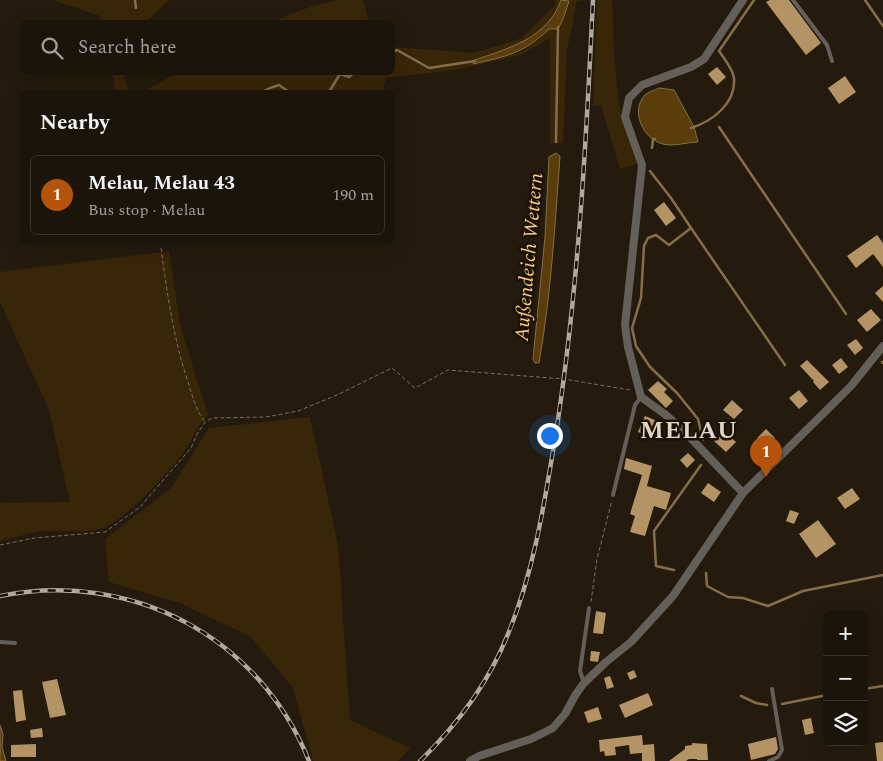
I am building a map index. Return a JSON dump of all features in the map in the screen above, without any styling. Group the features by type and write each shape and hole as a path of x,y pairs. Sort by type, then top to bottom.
{"street":[{"path":"743,0 704,59 691,67 642,85 629,98 625,117 642,165 625,325 628,347 641,397 684,431 743,493"},
{"path":"470,761 479,756 531,740 553,728 565,714 584,683 631,642 673,596 743,493 851,386 883,346"}],"lane":[{"path":"793,0 827,45 832,61"},
{"path":"613,495 635,405 641,397"},
{"path":"584,683 580,671 590,608"},
{"path":"0,642 15,643"},
{"path":"769,761 778,757 782,750 772,690"}],"path":[{"path":"161,248 171,319 178,352 197,410 205,422"},
{"path":"0,545 34,538 105,532 140,507 192,448 197,434 205,422 212,418 266,417 298,411 337,395 392,368 416,388 448,370 564,379 632,391 641,397"},
{"path":"590,608 597,560 613,495"}],"shaded area":[{"path":"53,0 169,0 148,20 101,20 100,16"},
{"path":"337,0 363,0 368,20 276,20 310,7"},
{"path":"555,0 561,0 555,13 536,33 512,47 473,63 501,58 523,51 563,19 569,0 589,0 577,1 567,51 563,143 550,143 550,38 521,55 456,70 386,78 383,90 147,90 173,75 395,75 395,47 474,53 522,38 555,5"},
{"path":"561,0 569,1 558,29 549,29 531,44 514,53 473,64 475,60 514,46 537,33 555,13"},
{"path":"597,0 612,0 614,54 619,105 637,164 620,169 601,105 593,106"},
{"path":"112,75 124,75 128,90 116,90"},
{"path":"659,88 674,90 694,127 698,142 663,144 656,141 645,131 639,116 641,101 646,94"},
{"path":"556,153 560,156 550,286 539,363 535,363 533,359 545,237 549,157"},
{"path":"169,251 180,325 208,415 170,469 147,494 111,524 95,530 39,532 0,541 0,503 70,502 49,410 0,302 0,272"},
{"path":"310,417 338,545 350,720 410,748 398,761 313,761 293,688 251,637 180,603 109,582 105,539 171,488 209,428"},
{"path":"0,725 3,734 2,747 6,761 0,761"}],"building":[{"path":"770,0 789,0 821,43 806,55 766,2"},
{"path":"717,67 726,77 717,85 708,74"},
{"path":"845,76 856,92 839,104 828,88"},
{"path":"664,202 676,218 666,226 654,210"},
{"path":"877,235 883,243 883,267 873,254 856,268 847,256"},
{"path":"883,286 883,302 875,293"},
{"path":"871,309 881,320 867,332 857,320"},
{"path":"856,339 863,348 855,355 847,345"},
{"path":"841,358 848,367 839,374 832,365"},
{"path":"807,360 829,382 820,390 800,366"},
{"path":"658,381 667,389 664,392 673,401 666,408 648,390"},
{"path":"799,390 808,401 799,409 789,398"},
{"path":"732,400 743,410 734,419 723,410"},
{"path":"645,416 662,423 658,432 649,428 646,435 638,432"},
{"path":"766,429 775,438 767,447 757,438"},
{"path":"724,431 736,442 726,452 714,441"},
{"path":"688,453 695,460 687,468 680,460"},
{"path":"626,458 652,466 647,486 671,493 666,510 654,506 645,536 630,532 635,516 630,514 642,475 624,469"},
{"path":"708,483 721,492 714,502 701,493"},
{"path":"852,488 860,499 845,509 837,498"},
{"path":"790,510 799,513 794,524 786,521"},
{"path":"818,520 836,544 816,558 799,534"},
{"path":"596,611 606,613 603,634 593,633"},
{"path":"591,651 600,652 598,662 590,661"},
{"path":"634,670 637,677 630,680 627,673"},
{"path":"610,676 614,687 607,689 604,678"},
{"path":"57,679 66,715 50,718 42,682"},
{"path":"22,690 26,720 16,722 13,691"},
{"path":"648,693 653,705 625,718 619,705"},
{"path":"598,707 602,719 588,723 584,712"},
{"path":"811,718 814,733 805,735 802,720"},
{"path":"42,728 43,737 31,738 30,730"},
{"path":"642,735 643,745 654,744 655,761 642,761 642,753 630,754 629,745 615,747 616,755 605,756 604,751 600,752 599,740"},
{"path":"776,737 778,749 775,754 751,760 748,744"},
{"path":"883,742 883,761 877,761 875,743"},
{"path":"692,743 707,744 708,760 669,761 685,749 685,746 692,745"},
{"path":"36,744 36,757 11,757 11,745"}],"waterway":[{"path":"135,0 136,8"},
{"path":"691,128 715,116 727,103 731,95 734,87 734,78 728,64 719,51 754,0"},
{"path":"865,0 883,26"},
{"name":"Außendeich Wettern","path":"556,142 558,27"},
{"path":"395,51 397,50 429,68 475,61"},
{"path":"330,90 339,75"},
{"path":"343,75 349,77 351,75"},
{"path":"266,90 279,85 286,90"},
{"path":"719,127 846,314"},
{"path":"652,148 653,139 655,139"},
{"path":"650,171 691,228 669,245 656,235 648,238 644,246 641,298 632,328 636,346 650,367 677,393 698,419 703,440"},
{"path":"691,228 785,365"},
{"path":"674,570 656,566 654,531 701,465"},
{"path":"706,573 707,586 728,597 743,598 768,606 803,591 883,575"},
{"path":"868,688 883,686"},
{"path":"741,696 756,703 767,705"},
{"path":"782,704 823,696"}],"railway":[{"path":"420,761 447,733 471,702 500,652 525,586 537,538 555,439 570,330 584,165 593,0"},
{"path":"0,596 49,590 97,593 142,604 185,622 224,647 258,679 287,717 309,761"}],"place":[{"name":"Melau, Melau 43","path":"766,477"}],"district":[{"name":"MELAU","path":"689,431"}]}
